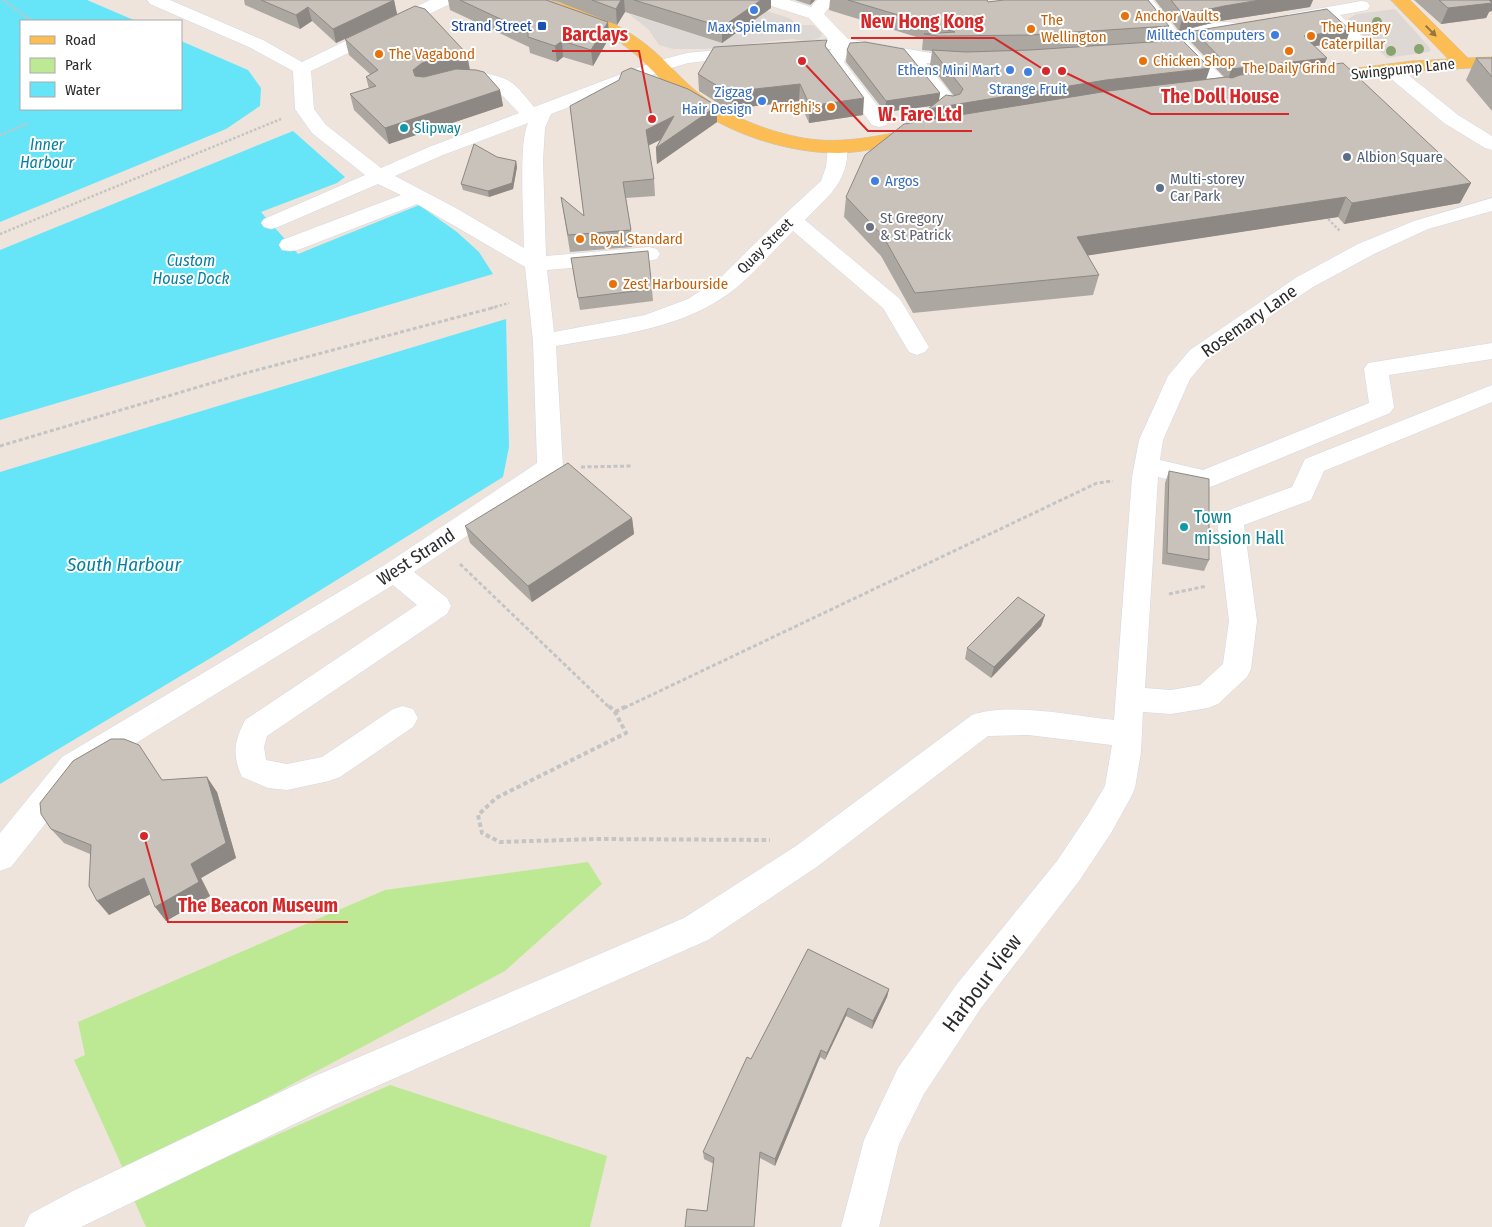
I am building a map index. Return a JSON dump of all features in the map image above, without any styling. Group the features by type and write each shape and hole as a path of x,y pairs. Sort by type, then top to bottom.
{"main road":[{"path":"528,0 614,31 642,49 700,104 723,116 777,138 808,145 838,147 940,130"},
{"path":"1400,0 1463,63"},
{"name":"Swingpump Lane","path":"1297,82 1390,69 1492,62"},
{"path":"1204,92 1234,89"}],"street":[{"path":"156,0 258,44 302,69"},
{"path":"302,69 444,0"},
{"path":"771,0 821,7 842,43"},
{"path":"1144,0 1173,45 1234,89"},
{"path":"1280,20 1361,6"},
{"path":"1328,13 1354,37"},
{"path":"1173,45 1203,31 1242,26"},
{"path":"842,43 834,62 879,122"},
{"path":"271,223 436,150 659,66 687,58 842,43 937,59 982,59"},
{"path":"910,55 950,104"},
{"path":"302,69 304,109 319,129 379,176 447,211 535,264 649,254"},
{"path":"1390,69 1451,119 1492,144"},
{"path":"435,84 462,77 490,81 503,85 537,113"},
{"path":"537,113 534,160 535,264 544,341 550,467"},
{"name":"Quay Street","path":"544,341 650,322 696,304 728,283 830,183 836,168 838,147"},
{"path":"290,245 418,196"},
{"name":"Rosemary Lane","path":"1127,743 1146,471 1150,440 1180,376 1198,355 1217,340 1305,282 1366,249 1421,225 1487,205"},
{"path":"791,220 892,304 917,347"},
{"path":"1146,471 1204,480 1382,407 1376,369 1492,351"},
{"path":"1130,699 1171,702 1208,696 1237,669 1242,621 1230,520 1302,493 1314,465 1492,393"},
{"name":"West Strand","path":"0,857 73,766 395,571 550,467"},
{"path":"395,571 436,606 255,729 249,747 252,768 268,775 288,777 329,768 403,718"},
{"path":"43,1227 86,1204 320,1092 696,929 807,856 982,724 1028,722 1127,743"},
{"name":"Harbour View","path":"860,1227 882,1140 911,1081 969,996 1068,871 1100,823 1120,788 1127,743"}],"path":[{"path":"3,0 31,20"},
{"path":"0,234 304,109"},
{"path":"0,135 29,123"},
{"path":"1325,215 1345,237"},
{"path":"0,446 242,374 539,296"},
{"path":"550,467 631,466"},
{"path":"615,712 1097,483 1146,471"},
{"path":"473,578 615,712 626,734 496,798 478,815 482,833 500,842 597,839 786,840 807,856"},
{"path":"1137,601 1238,579"}],"green space":[{"path":"588,862 602,884 505,971 125,1173 74,1060 85,1055 78,1022 385,890"},
{"path":"390,1085 607,1156 590,1227 146,1227 133,1198"}],"shaded area":[{"path":"1395,9 1430,48 1429,52 1387,58 1348,19 1356,14"},
{"path":"767,11 789,18 799,25 813,25 822,33 821,37 809,42 792,39 706,49 673,49 659,45 649,30 629,14 722,43"}],"water":[{"name":"Inner Harbour","path":"0,0 87,0 134,20 20,20 20,110 182,110 182,41 248,70 261,88 260,106 226,129 0,222"},
{"name":"Custom House Dock","path":"293,131 345,177 337,183 261,212 298,254 419,205 457,232 479,252 493,274 0,420 0,250"},
{"name":"South Harbour","path":"506,319 509,447 503,477 214,656 0,784 0,472"}],"building":[{"path":"261,0 394,0 333,29 308,7 296,15"},
{"path":"460,0 546,0 608,22 591,50 562,41 555,46 528,37 528,32"},
{"path":"592,0 621,0 616,9"},
{"path":"634,0 761,0 722,27"},
{"path":"848,0 987,0 988,2 1004,0 1148,0 1169,26 1030,35 939,36 924,34 955,32"},
{"path":"1171,0 1260,0 1183,15"},
{"path":"1439,0 1489,0 1492,3 1448,8"},
{"path":"415,6 425,9 467,54 438,58 422,63 413,70 415,76 424,77 456,69 476,70 484,72 500,90 385,128 350,94 376,86 366,77 378,70 345,39"},
{"path":"1327,9 1350,30 1304,36 1327,58 1231,69 1194,31"},
{"path":"827,40 825,46 864,98 810,106 800,84 737,91 732,95 698,74 714,47"},
{"path":"1182,40 1210,68 1106,80 928,109 946,95 960,94 963,89 932,50 966,52 1030,50"},
{"path":"865,42 904,49 940,93 886,101 847,50 850,43"},
{"path":"1476,58 1492,58 1492,77"},
{"path":"1343,63 1471,183 1352,203 1346,197 1077,237 1099,275 915,293 883,236 846,197 865,155 904,124 1108,91 1227,77 1232,78 1240,75"},
{"path":"631,68 688,89 717,106 656,148 674,116 646,130 654,179 623,182 631,230 568,235 561,197 584,216 570,106 619,80 622,72"},
{"path":"474,144 497,157 516,161 512,183 488,191 461,184"},
{"name":"Zest Harbourside","path":"648,251 652,289 578,298 571,258"},
{"path":"568,463 632,518 528,586 465,526"},
{"name":"Town mission Hall","path":"1169,471 1209,479 1209,560 1167,553"},
{"path":"1018,597 1045,615 994,667 967,648"},
{"path":"111,739 124,739 139,745 162,780 207,777 226,843 191,864 199,882 155,907 144,878 97,901 89,886 91,845 51,829 41,814 40,803 73,761"},
{"path":"808,949 889,989 873,1021 848,1008 827,1053 821,1050 775,1159 760,1152 754,1227 685,1227 687,1209 707,1211 714,1158 703,1152 747,1057 751,1059"}],"place":[{"name":"Max Spielmann","path":"754,10"},
{"name":"Anchor Vaults","path":"1125,16"},
{"name":"Strand Street","path":"542,26"},
{"name":"The Wellington","path":"1031,29"},
{"name":"Milltech Computers","path":"1275,35"},
{"name":"The Hungry Caterpillar","path":"1311,36"},
{"name":"The Daily Grind","path":"1289,51"},
{"name":"The Vagabond","path":"379,54"},
{"name":"W. Fare Ltd","path":"802,61"},
{"name":"Chicken Shop","path":"1143,61"},
{"name":"Ethens Mini Mart","path":"1010,70"},
{"name":"New Hong Kong","path":"1046,71"},
{"name":"The Doll House","path":"1062,71"},
{"name":"Strange Fruit","path":"1028,72"},
{"name":"Zigzag Hair Design","path":"762,101"},
{"name":"Arrighi's","path":"831,107"},
{"name":"Barclays","path":"652,119"},
{"name":"Slipway","path":"404,128"},
{"name":"Albion Square","path":"1347,157"},
{"name":"Argos","path":"875,181"},
{"name":"Multi-storey Car Park","path":"1160,188"},
{"name":"St Gregory & St Patrick","path":"870,227"},
{"name":"Royal Standard","path":"580,239"},
{"name":"Zest Harbourside","path":"613,284"},
{"name":"Town mission Hall","path":"1184,527"},
{"name":"The Beacon Museum","path":"144,836"}]}
